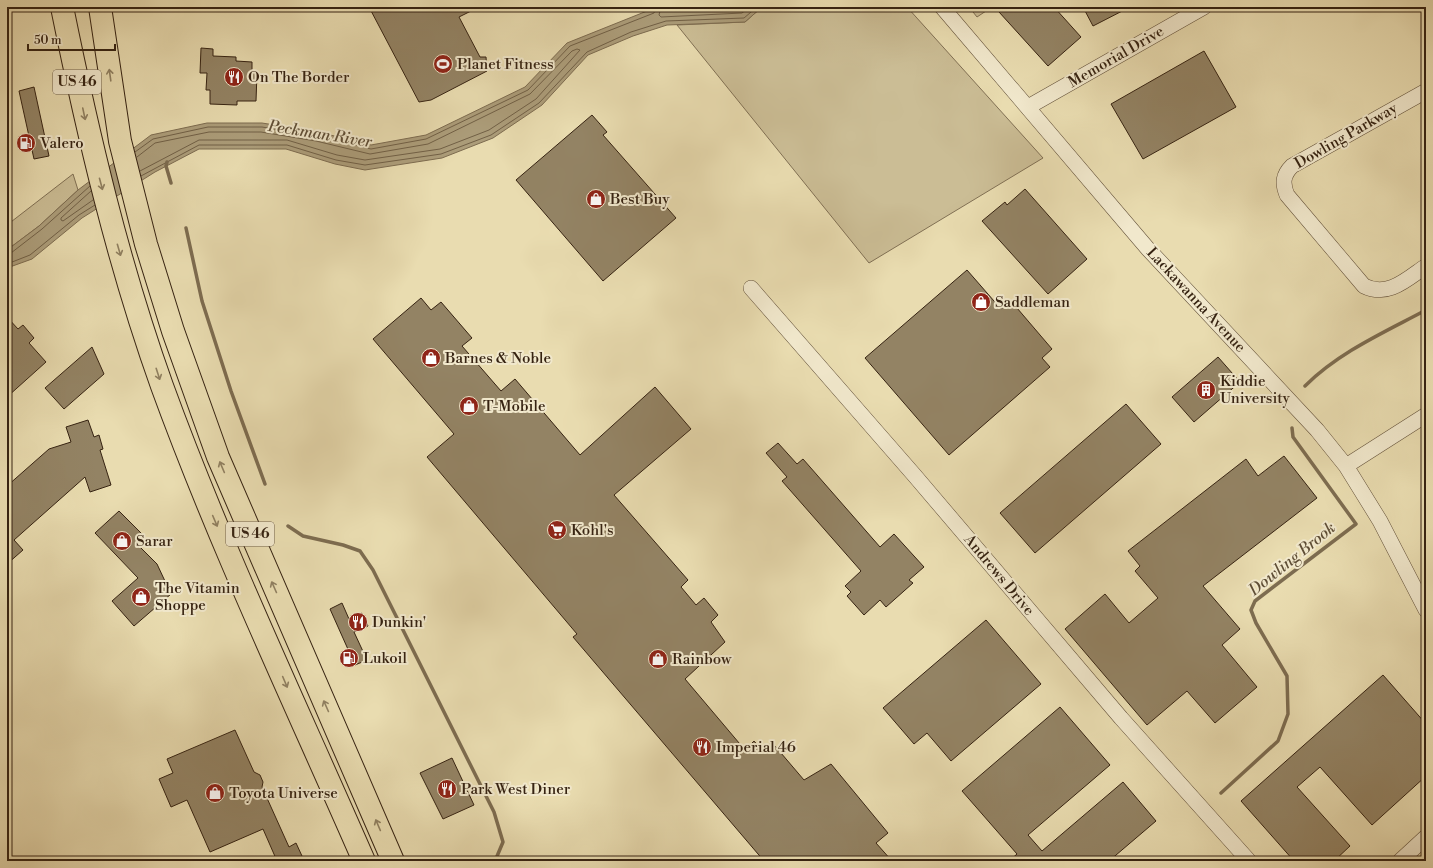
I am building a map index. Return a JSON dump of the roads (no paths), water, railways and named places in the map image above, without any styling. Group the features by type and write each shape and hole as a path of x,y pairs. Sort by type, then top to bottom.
{"highway":[{"name":"US 46","path":"62,7 94,156 108,212 139,317 162,386 244,592 364,861"},
{"name":"US 46","path":"100,7 120,142 134,197 173,331 218,457 393,861"},
{"path":"348,825 353,861"}],"street":[{"name":"Lackawanna Avenue","path":"942,7 1148,249 1318,430 1346,466 1380,521 1426,610"},
{"name":"Memorial Drive","path":"1028,107 1204,7"},
{"name":"Dowling Parkway","path":"1426,91 1292,166 1286,172 1283,179 1284,188 1287,195 1364,286 1371,290 1384,291 1392,288 1426,266"},
{"name":"Andrews Drive","path":"751,288 919,481 1112,707 1249,861"},
{"path":"1346,466 1426,415"},
{"path":"1400,861 1426,837"}],"water":[{"name":"Peckman River","path":"657,7 762,7 745,22 667,25 633,36 588,55 542,105 493,138 442,158 365,170 335,164 286,149 199,149 155,172 82,218 32,259 7,268 7,250 39,226 78,190 151,135 207,123 262,123 318,132 371,145 426,135 525,87 567,43"}],"waterway":[{"path":"167,162 166,166 171,183"},
{"path":"186,228 202,301 231,391 265,484"},
{"name":"Dowling Brook","path":"1305,386 1318,374 1347,353 1426,310"},
{"name":"Dowling Brook","path":"1221,793 1278,741 1288,714 1287,676 1256,623 1251,610 1255,601 1356,524 1293,437 1292,428"},
{"path":"288,526 303,536 343,545 360,551 373,570 494,812 503,842 495,861"}],"place":[{"name":"Planet Fitness","path":"443,64"},
{"name":"On The Border","path":"234,77"},
{"name":"Valero","path":"26,143"},
{"name":"Best Buy","path":"596,199"},
{"name":"Saddleman","path":"981,302"},
{"name":"Barnes & Noble","path":"431,358"},
{"name":"Kiddie University","path":"1206,390"},
{"name":"T-Mobile","path":"469,406"},
{"name":"Kohl's","path":"557,530"},
{"name":"Sarar","path":"122,541"},
{"name":"The Vitamin Shoppe","path":"141,597"},
{"name":"Dunkin'","path":"358,622"},
{"name":"Lukoil","path":"349,658"},
{"name":"Rainbow","path":"658,659"},
{"name":"Imperial 46","path":"702,747"},
{"name":"Park West Diner","path":"447,789"},
{"name":"Toyota Universe","path":"215,793"}]}
